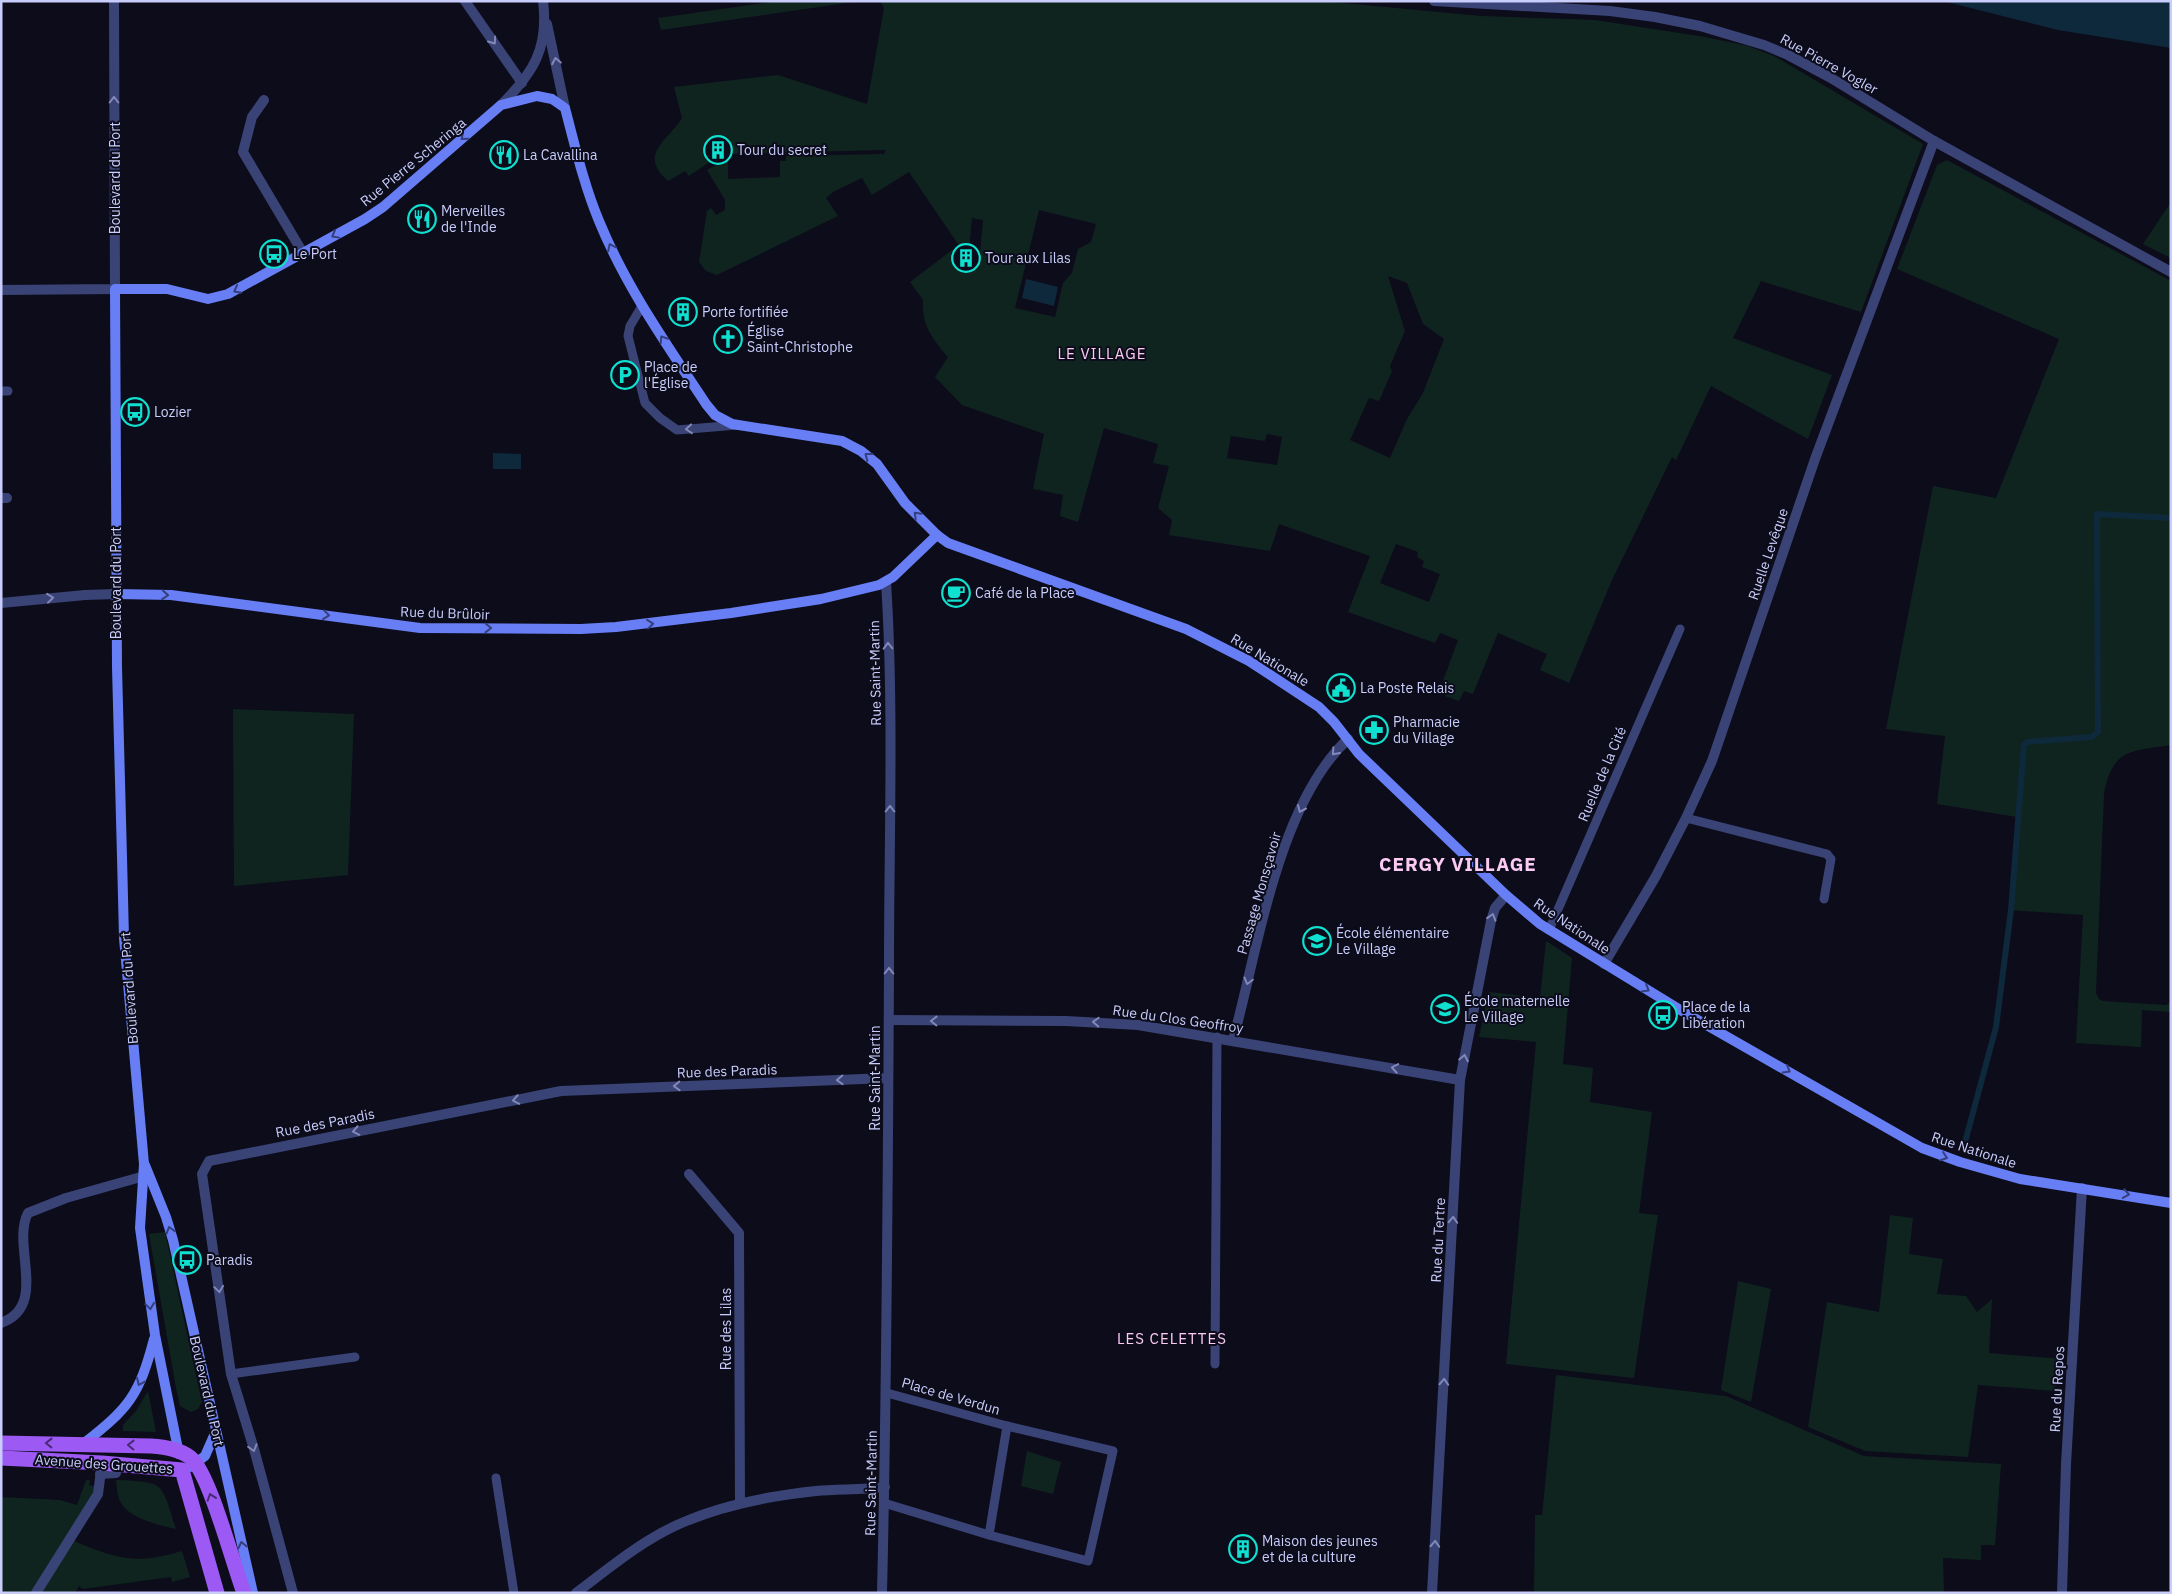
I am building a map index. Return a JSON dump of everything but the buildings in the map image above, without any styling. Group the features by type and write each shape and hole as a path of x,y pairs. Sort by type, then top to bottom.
{"main road":[{"name":"Avenue des Grouettes","path":"1,1443 151,1446 179,1451"},
{"path":"179,1451 197,1464 205,1480 244,1593"},
{"name":"Avenue des Grouettes","path":"1,1458 101,1468 182,1470"},
{"name":"Boulevard du Port","path":"182,1470 217,1593"}],"street":[{"name":"Boulevard du Port","path":"114,1 116,594 124,938 145,1175 140,1228 155,1335 182,1470"},
{"path":"465,1 522,83"},
{"name":"Rue Pierre Vogler","path":"1434,1 1610,11 1700,26 1764,45 1788,55 1831,78 1934,141 2171,272"},
{"name":"Rue Pierre Scheringa","path":"115,289 167,289 214,299 228,294 383,207 501,105 522,83 532,68 541,45 544,5"},
{"path":"544,5 565,108 592,202 606,237 632,291 706,404 719,417 737,425"},
{"path":"501,105 537,96 552,99 565,108"},
{"path":"264,100 252,117 243,152 303,253"},
{"name":"Ruelle Levêque","path":"1604,964 1635,913 1686,818 1712,761 1812,468 1934,141"},
{"path":"1,290 115,289"},
{"name":"Rue Nationale","path":"737,425 846,443 874,460 897,494 937,535 959,548 1143,612 1212,641 1300,693 1328,715 1359,754 1506,895 1549,930 1604,964 1922,1148 1989,1171 2045,1184 2082,1188 2171,1203"},
{"path":"886,582 937,535"},
{"name":"Rue du Brûloir","path":"1,603 85,595 171,595 420,628 581,629 658,623 731,613 821,599 886,582"},
{"name":"Rue Saint-Martin","path":"882,1593 887,1393 889,1020 890,730 886,582"},
{"name":"Passage Monsçavoir","path":"1232,1040 1284,847 1323,766 1348,739"},
{"name":"Rue du Tertre","path":"1432,1593 1460,1080 1491,921 1495,908 1506,895"},
{"name":"Rue du Clos Geoffroy","path":"889,1020 1113,1023 1216,1037 1460,1080"},
{"name":"Rue des Paradis","path":"293,1593 231,1374 202,1174 209,1160 560,1091 888,1078"},
{"name":"Rue des Lilas","path":"688,1174 739,1233 740,1503"},
{"name":"Boulevard du Port","path":"145,1175 166,1216 173,1240 253,1593"},
{"path":"1,1323 16,1315 25,1298 27,1286 24,1225 28,1213 66,1198 145,1175"},
{"name":"Rue du Repos","path":"2062,1593 2066,1464 2082,1188"},
{"name":"Avenue des Grouettes","path":"83,1444 116,1417 132,1397 146,1368 155,1335"},
{"path":"197,1464 205,1456 216,1431"},
{"name":"Avenue des Grouettes","path":"182,1470 197,1464"},
{"path":"36,1593 98,1494 101,1468 116,1473"},
{"path":"576,1593 643,1543 676,1526 740,1503 817,1491 885,1488"}],"lane":[{"path":"642,306 630,326 628,336 647,406 677,430 737,425"},
{"name":"Ruelle de la Cité","path":"1549,930 1680,629"},
{"path":"1686,818 1827,854 1831,859 1824,899"},
{"path":"1215,1364 1216,1037"},
{"path":"231,1374 355,1357"},
{"name":"Place de Verdun","path":"884,1503 989,1535 1088,1561 1113,1451 1007,1426 887,1393"},
{"name":"Place de Verdun","path":"989,1535 1007,1426"},
{"path":"496,1478 514,1593"}],"green space":[{"path":"779,1 860,1 661,30 658,18"},
{"path":"880,1 1322,1 1481,16 1595,20 1705,37 1748,46 1774,56 1923,144 1861,312 1761,281 1733,338 1832,375 1808,439 1711,386 1676,460 1672,457 1612,580 1569,683 1540,670 1547,654 1498,633 1473,694 1464,691 1459,701 1445,696 1443,681 1458,640 1440,633 1435,643 1348,612 1370,556 1279,524 1270,551 1169,535 1172,520 1158,508 1169,466 1153,463 1158,444 1104,428 1078,522 1060,516 1063,495 1033,489 1044,434 962,405 935,377 948,357 929,331 924,317 923,300 910,282 956,247 959,252 957,256 959,263 964,266 971,265 975,259 974,254 980,254 983,220 972,218 969,250 962,250 909,172 872,195 862,178 833,192 826,198 838,216 717,275 706,271 699,262 707,211 711,208 716,215 725,210 725,200 707,170 728,158 728,179 780,177 780,161 786,161 786,156 884,154 886,150 727,154 725,144 717,141 709,149 711,157 714,159 689,176 685,171 668,181 655,163 655,155 663,141 682,118 674,87 778,75 867,104 884,8","holes":["1039,210 1096,224 1091,242 1078,249 1072,273 1063,283 1055,317 1015,308","1388,276 1407,283 1423,324 1444,339 1423,393 1407,419 1390,458 1350,440 1369,398 1379,401 1392,371 1390,366 1405,331","1267,434 1282,437 1277,465 1227,458 1231,436 1265,441","1396,544 1418,552 1417,557 1424,561 1422,567 1440,574 1429,602 1380,583"]},
{"path":"1947,160 2171,281 2171,745 2126,754 2113,767 2108,778 2104,793 2096,993 2099,999 2103,1001 2166,1005 2171,1002 2171,1012 2142,1010 2141,1047 2076,1043 2083,915 2010,910 2017,817 1937,804 1945,736 1886,729 1933,486 1996,498 2059,339 1897,269 1937,165"},
{"path":"2171,202 2171,258 2143,244"},
{"path":"233,709 354,714 348,875 234,886"},
{"path":"1546,941 1572,958 1563,1064 1593,1068 1590,1102 1652,1112 1639,1213 1658,1215 1634,1378 1506,1364 1536,1042 1479,1037 1489,992 1540,998"},
{"path":"1890,1215 1913,1218 1909,1254 1943,1259 1937,1294 1966,1296 1977,1312 1992,1299 1989,1353 2062,1359 2062,1366 2056,1376 2055,1391 1978,1385 1968,1457 1865,1451 1808,1427 1827,1302 1879,1312"},
{"path":"165,1232 202,1402 198,1409 191,1412 180,1406 149,1234"},
{"path":"1738,1281 1771,1289 1751,1402 1721,1390"},
{"path":"1556,1375 1726,1396 1864,1456 2001,1464 1995,1545 1981,1545 1981,1560 1943,1558 1944,1593 1534,1593 1535,1515 1542,1515"},
{"path":"148,1391 156,1432 123,1431 123,1425 136,1411"},
{"path":"1027,1451 1061,1462 1053,1494 1021,1486"},
{"path":"86,1480 90,1480 89,1485 94,1486 94,1495 74,1541 115,1556 127,1558 152,1558 182,1551 190,1577 172,1582 171,1577 83,1589 79,1586 75,1593 1,1593 1,1497 60,1500 77,1505"},
{"path":"116,1480 144,1482 159,1488 164,1493 176,1529 162,1526 131,1513 121,1503 117,1492"}],"water":[{"path":"1943,1 2171,1 2171,48 2058,30"},
{"path":"1026,279 1058,287 1054,306 1022,298"},
{"path":"493,453 521,454 521,469 493,469"}],"waterway":[{"path":"1964,1146 1996,1027 2011,910 2024,745 2027,742 2092,737 2098,732 2097,514 2171,518"}],"place":[{"name":"Tour du secret","path":"718,150"},
{"name":"La Cavallina","path":"504,155"},
{"name":"Merveilles de l'Inde","path":"422,219"},
{"name":"Le Port","path":"274,254"},
{"name":"Tour aux Lilas","path":"966,258"},
{"name":"Porte fortifiée","path":"683,312"},
{"name":"Église Saint-Christophe","path":"728,339"},
{"name":"Place de l'Église","path":"625,375"},
{"name":"Lozier","path":"135,412"},
{"name":"Café de la Place","path":"956,593"},
{"name":"La Poste Relais","path":"1341,688"},
{"name":"Pharmacie du Village","path":"1374,730"},
{"name":"École élémentaire Le Village","path":"1317,941"},
{"name":"École maternelle Le Village","path":"1445,1009"},
{"name":"Place de la Libération","path":"1663,1015"},
{"name":"Paradis","path":"187,1260"},
{"name":"Maison des jeunes et de la culture","path":"1243,1549"}],"district":[{"name":"LE VILLAGE","path":"1102,353"},
{"name":"CERGY VILLAGE","path":"1458,864"},
{"name":"LES CELETTES","path":"1172,1338"}]}
